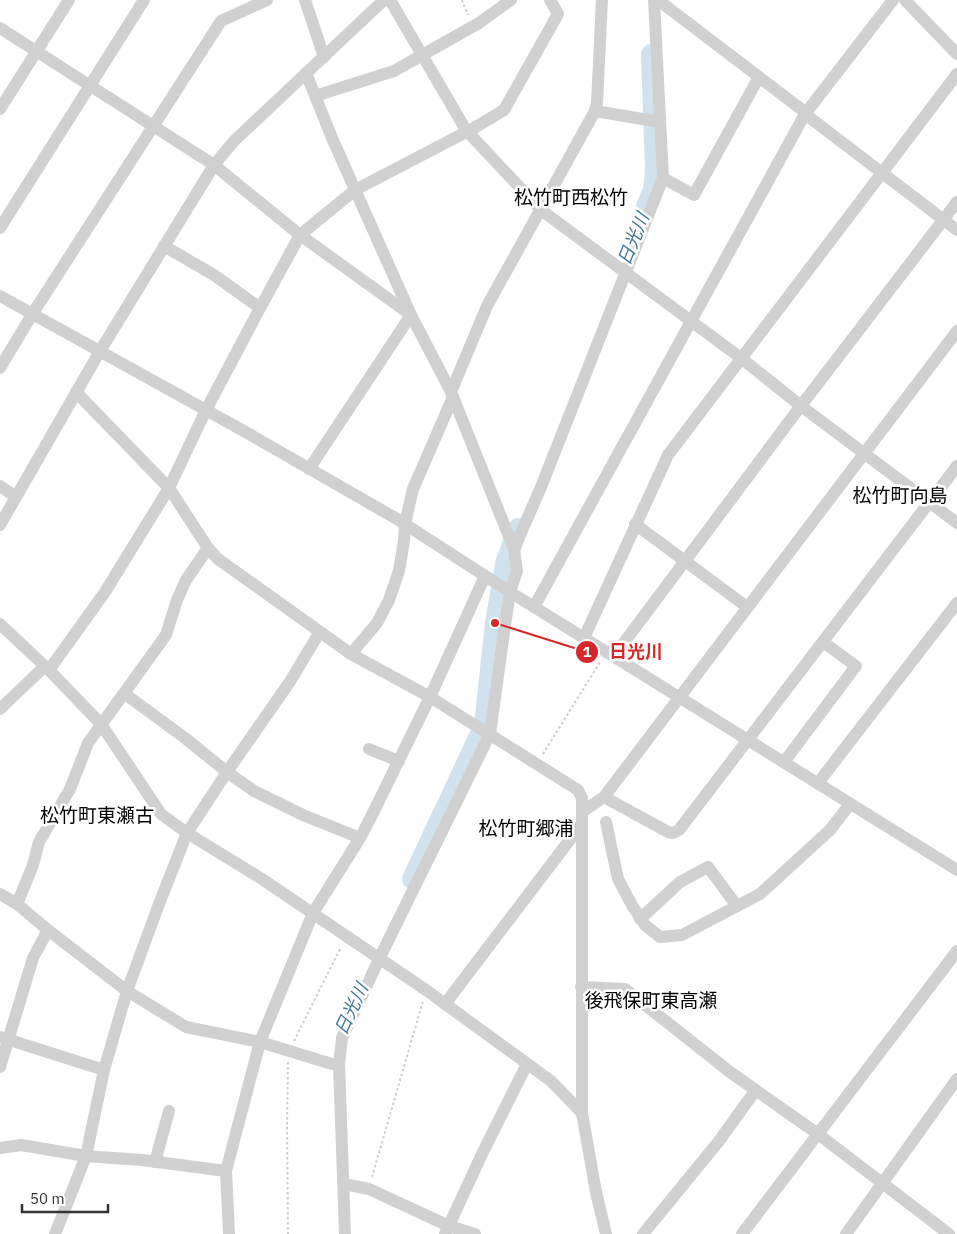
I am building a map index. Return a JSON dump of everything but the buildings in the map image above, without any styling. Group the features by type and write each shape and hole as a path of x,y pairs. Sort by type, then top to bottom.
{"street":[{"path":"0,110 69,0"},
{"path":"0,228 144,0"},
{"path":"0,368 152,126 221,21 267,0"},
{"path":"305,0 324,57"},
{"path":"0,525 100,351 214,165 234,141 384,0"},
{"path":"390,0 466,130 541,210 741,358 801,406 957,523"},
{"path":"315,96 386,74 474,26 511,0"},
{"path":"0,709 47,669 105,592 169,488 206,410 300,235 355,190 466,130 474,128 504,110 558,14 550,0"},
{"path":"350,654 376,623 388,600 398,571 404,541 405,524 413,489 487,306 595,110 597,103 602,0"},
{"path":"656,0 957,230"},
{"path":"513,546 542,487 623,270 663,178 656,122 656,0"},
{"path":"534,607 806,114 893,0"},
{"path":"905,0 957,54"},
{"path":"0,28 214,165 300,235 411,315"},
{"path":"306,74 411,315 452,394 513,546 517,571 505,589 485,731 377,956 342,1038 336,1064 344,1184 345,1234"},
{"path":"584,638 668,455 957,74"},
{"path":"663,178 694,195 759,77"},
{"path":"595,110 656,122"},
{"path":"610,654 685,561 957,202"},
{"path":"164,246 214,275 260,308"},
{"path":"0,296 206,410 405,524 505,589 957,870"},
{"path":"309,469 411,315"},
{"path":"582,812 604,797 957,331"},
{"path":"76,392 169,488 208,548 218,559 350,654 430,697 578,790 582,798 582,1113 592,1175 606,1234"},
{"path":"604,797 668,832 673,833 680,830 957,466"},
{"path":"0,486 16,496"},
{"path":"635,524 747,607"},
{"path":"17,904 33,865 39,842 70,789 88,743 166,635 177,600 186,580 208,548"},
{"path":"229,1234 226,1171 260,1042 313,913 360,838 399,762 485,576"},
{"path":"818,782 957,603"},
{"path":"0,624 101,724 161,814 187,833 262,879 426,990 550,1081 582,1113"},
{"path":"55,1234 86,1156 104,1070 127,991 187,833 291,680 319,633"},
{"path":"784,762 856,666 823,642"},
{"path":"125,694 254,791 303,815 360,838"},
{"path":"370,748 399,762"},
{"path":"606,822 618,879 640,919 660,937 682,935 760,894 830,830 850,804"},
{"path":"445,1004 581,825"},
{"path":"640,919 680,882 708,867 737,906"},
{"path":"0,894 17,904 127,991 186,1027 260,1042 289,1052 336,1064"},
{"path":"0,1067 4,1038 33,958 48,930"},
{"path":"742,1234 957,951"},
{"path":"581,988 626,990 755,1091 818,1134 949,1234"},
{"path":"4,1038 104,1070"},
{"path":"447,1230 527,1064"},
{"path":"846,1234 957,1080"},
{"path":"643,1234 719,1141 755,1091"},
{"path":"155,1162 170,1111"},
{"path":"0,1148 21,1145 86,1156 142,1160 226,1171"},
{"path":"344,1184 369,1189 447,1230 475,1234"},
{"path":"953,1234 957,1229"}],"path":[{"path":"462,0 474,26"},
{"path":"537,764 610,654"},
{"path":"288,1234 286,1124 289,1052 346,936"},
{"path":"369,1189 426,990"}],"waterway":[{"name":"日光川","path":"646,206 653,190 655,172 651,54"},
{"name":"日光川","path":"412,879 484,725 495,623 505,564 518,528"}],"place":[{"name":"日光川","path":"495,623"}],"district":[{"name":"松竹町西松竹","path":"571,197"},
{"name":"松竹町向島","path":"900,495"},
{"name":"松竹町東瀬古","path":"97,815"},
{"name":"松竹町郷浦","path":"526,828"},
{"name":"後飛保町東高瀬","path":"651,1000"}]}
